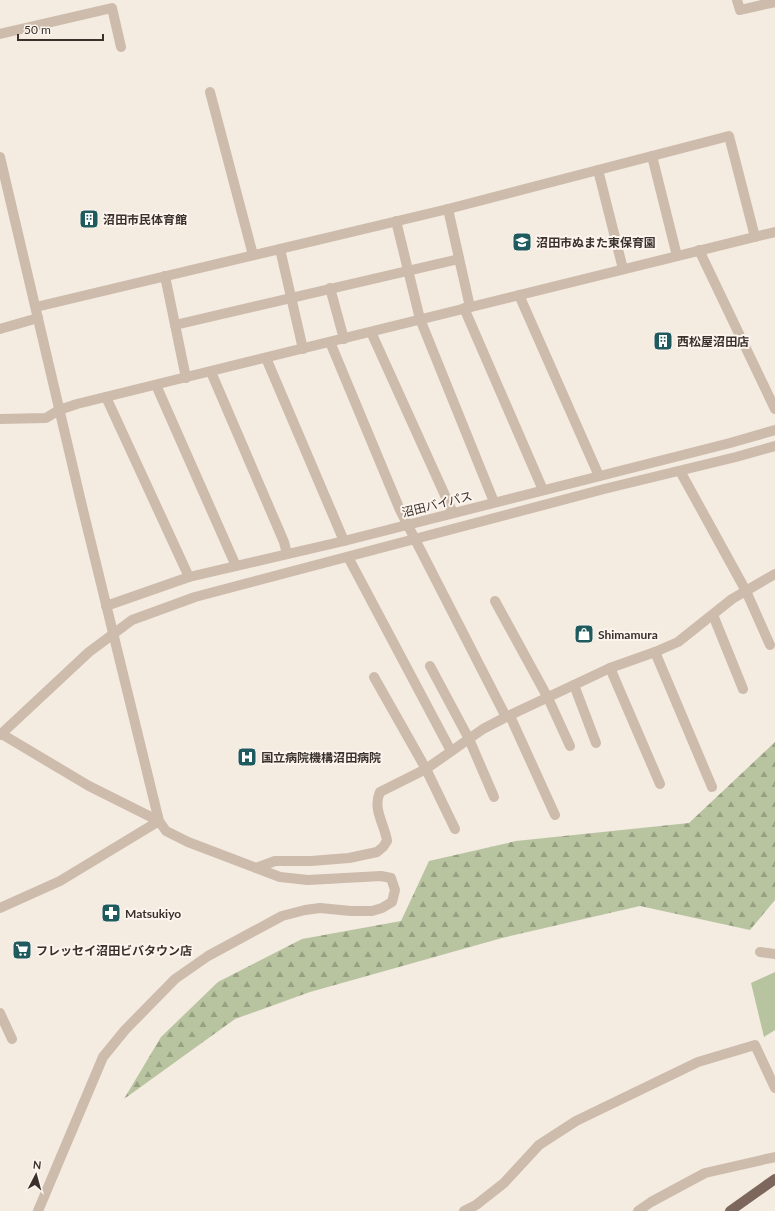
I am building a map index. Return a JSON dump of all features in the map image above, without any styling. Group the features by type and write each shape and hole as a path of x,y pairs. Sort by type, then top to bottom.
{"main road":[{"path":"730,1211 775,1179"}],"street":[{"path":"737,0 740,10 775,2"},
{"path":"0,34 112,8 121,47"},
{"path":"210,92 253,255"},
{"path":"36,307 448,209 729,136 754,237"},
{"path":"652,156 677,256"},
{"path":"0,157 59,410 114,634 116,650 159,821 166,831 188,842 280,877 308,880 381,876 391,878 395,890 392,902 382,908 372,911 351,911 320,908 282,916 208,956 175,979 125,1030 103,1057 38,1211"},
{"path":"598,170 622,269"},
{"path":"448,209 459,258 467,307 543,490"},
{"path":"396,221 420,319 494,502"},
{"path":"0,419 46,418 59,410 106,397 372,332 518,294 775,233"},
{"path":"280,249 303,349"},
{"path":"699,250 775,409"},
{"path":"175,325 459,258"},
{"path":"165,276 186,378"},
{"path":"330,288 344,339"},
{"path":"518,294 599,476"},
{"path":"0,329 38,318"},
{"path":"372,332 453,513"},
{"path":"330,342 397,503 508,717 555,815"},
{"path":"266,358 344,541"},
{"path":"211,372 284,542 287,554"},
{"path":"156,385 236,566"},
{"path":"106,397 189,577"},
{"name":"沼田バイパス","path":"106,606 189,577 344,541 730,443 775,430"},
{"path":"159,821 90,786 1,734 89,652 132,620 195,597 604,489 775,446"},
{"path":"680,471 746,591 770,646"},
{"path":"348,557 451,751"},
{"path":"256,868 275,861 311,861 349,858 377,852 383,848 387,842 384,827 377,808 376,799 380,792 426,768 483,729 610,668 678,642 732,599 775,574"},
{"path":"495,601 548,698 570,746"},
{"path":"713,615 743,689"},
{"path":"655,652 712,787"},
{"path":"430,666 469,739 494,797"},
{"path":"610,668 660,784"},
{"path":"374,677 426,768 455,829"},
{"path":"574,685 596,743"},
{"path":"0,908 60,881 159,821"},
{"path":"760,952 775,954"},
{"path":"0,1013 12,1039"},
{"path":"464,1211 476,1205 504,1183 539,1145 562,1129 698,1062 755,1045 775,1088"},
{"path":"638,1211 651,1202 705,1173 775,1157"}],"green space":[{"path":"775,742 775,900 750,930 640,906 502,938 310,992 235,1019 124,1099 161,1037 218,982 302,939 401,921 429,861 516,841 689,823"},
{"path":"775,972 775,1030 764,1037 751,983"}],"place":[{"name":"沼田市民体育館","path":"89,219"},
{"name":"沼田市ぬまた東保育園","path":"522,242"},
{"name":"西松屋沼田店","path":"663,341"},
{"name":"Shimamura","path":"584,634"},
{"name":"国立病院機構沼田病院","path":"247,757"},
{"name":"Matsukiyo","path":"111,913"},
{"name":"フレッセイ沼田ビバタウン店","path":"22,950"}]}
